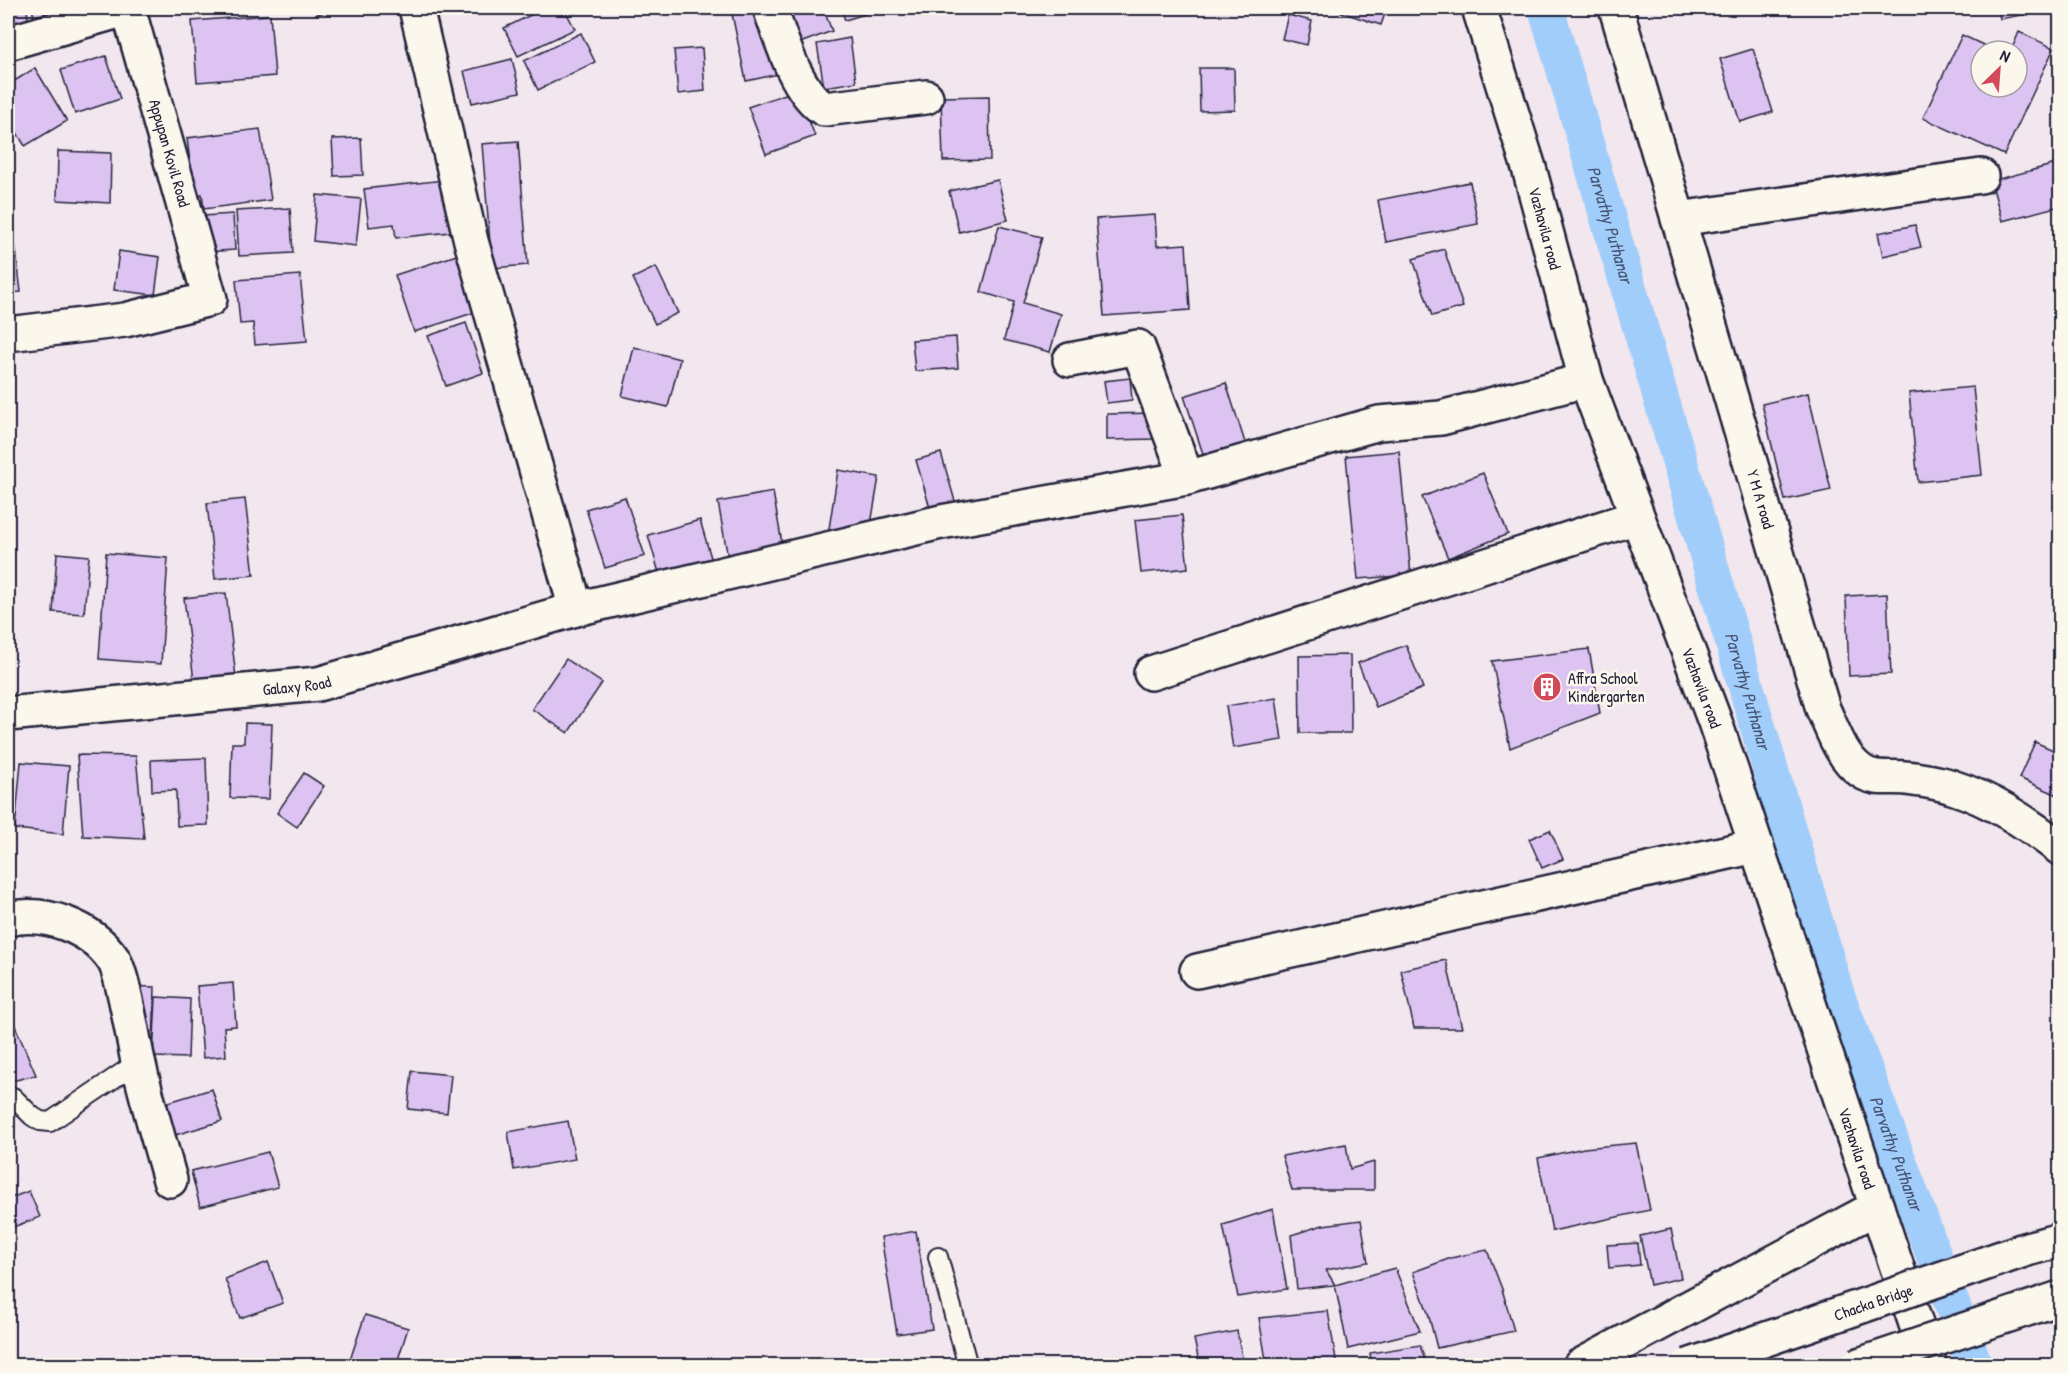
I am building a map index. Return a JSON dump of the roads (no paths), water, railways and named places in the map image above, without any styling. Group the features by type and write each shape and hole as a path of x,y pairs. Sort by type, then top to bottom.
{"street":[{"path":"8,43 128,8"},
{"name":"Appupan Kovil Road","path":"8,334 125,320 210,299 128,8"},
{"path":"416,8 471,240 576,609"},
{"path":"770,8 787,53 811,100 824,109 926,97"},
{"name":"Vazhavila road","path":"1479,8 1529,168 1586,380 1715,722 1930,1365"},
{"name":"Y M A road","path":"1616,8 1823,709 1841,749 1860,771 1873,777 1905,778 1951,786 1991,803 2022,820 2061,848"},
{"path":"1678,219 1981,176"},
{"path":"1070,360 1138,347 1186,478"},
{"name":"Galaxy Road","path":"8,714 318,684 576,609 941,522 1186,478 1379,423 1441,418 1586,380"},
{"path":"1151,673 1637,517"},
{"path":"1197,971 1756,846"},
{"path":"8,919 39,916 60,922 75,928 103,947 115,960 138,1062 170,1180"},
{"path":"1580,1365 1876,1207"},
{"name":"Chacka Bridge","path":"1688,1365 2016,1253 2061,1240"},
{"path":"1856,1365 2061,1298"}],"lane":[{"path":"8,1096 19,1102 40,1121 50,1122 138,1062"},
{"path":"938,1257 968,1365"}],"waterway":[{"name":"Parvathy Puthanar","path":"1546,8 1837,995 1975,1366"}],"place":[{"name":"Affra School Kindergarten","path":"1547,687"}]}
